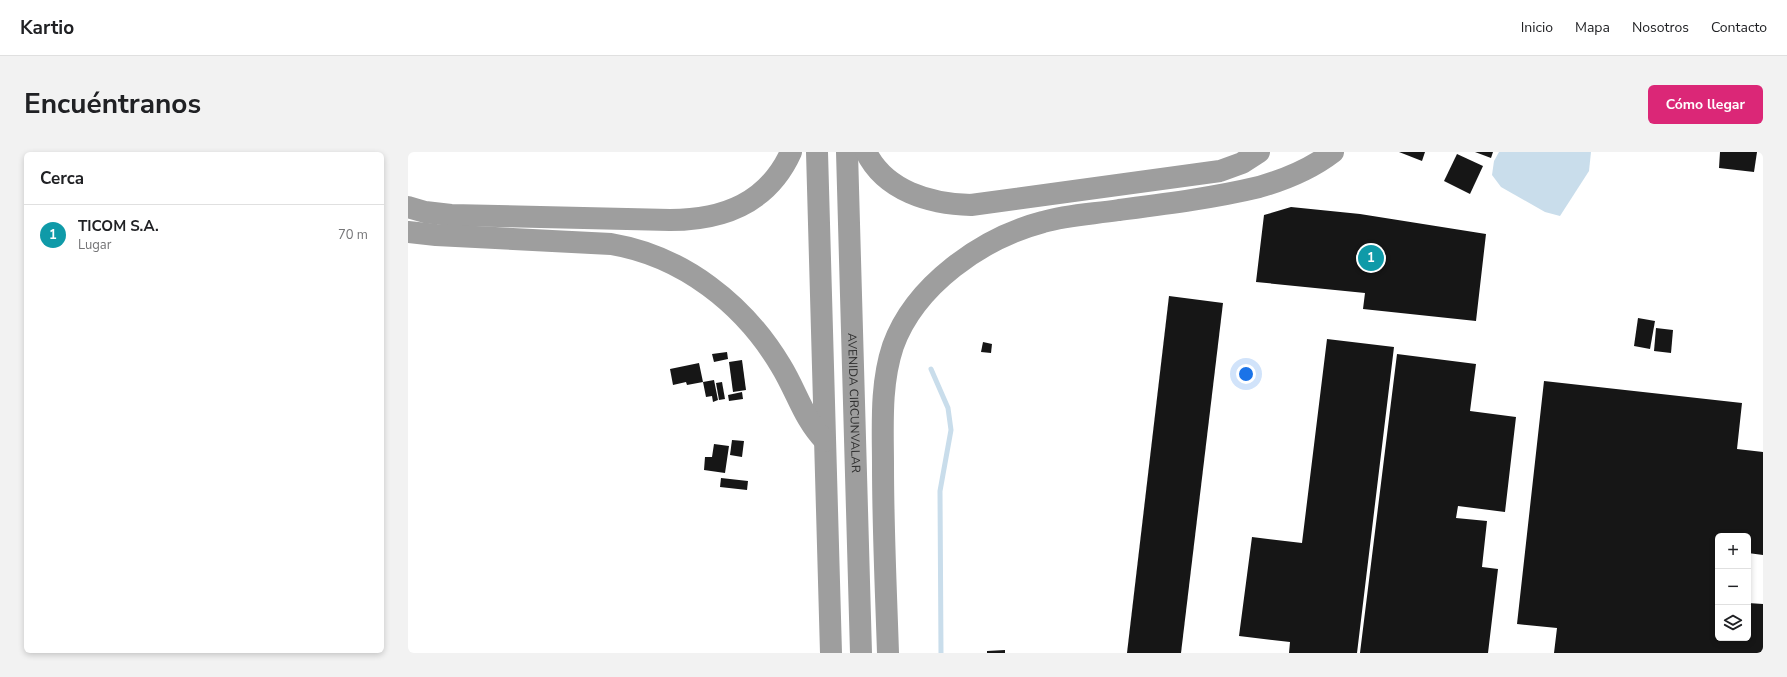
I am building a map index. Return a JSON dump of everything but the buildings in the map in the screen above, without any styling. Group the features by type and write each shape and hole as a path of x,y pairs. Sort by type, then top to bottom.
{"highway":[{"path":"408,207 425,212 451,215 670,220 695,219 733,209 758,196 776,178 791,152"},
{"path":"817,152 831,653"},
{"name":"AVENIDA CIRCUNVALAR","path":"847,152 858,589 861,653"},
{"path":"866,152 883,175 894,184 908,192 919,197 945,203 971,205 1220,171 1242,163 1259,152"},
{"path":"888,653 883,494 884,394 893,347 911,310 936,282 958,264 992,243 1031,225 1056,219 1138,208 1252,188 1292,176 1317,164 1333,152"},
{"path":"408,232 436,235 611,244 636,249 670,263 711,287 748,321 770,348 789,379 803,413 825,441"},
{"path":"854,417 883,494"},
{"path":"858,589 884,519"}],"water":[{"path":"1499,152 1591,152 1589,171 1560,216 1545,212 1501,187 1492,175 1494,161"}],"waterway":[{"path":"931,369 948,408 951,430 940,491 941,653"}],"place":[{"name":"TICOM S.A.","path":"1371,258"}]}
